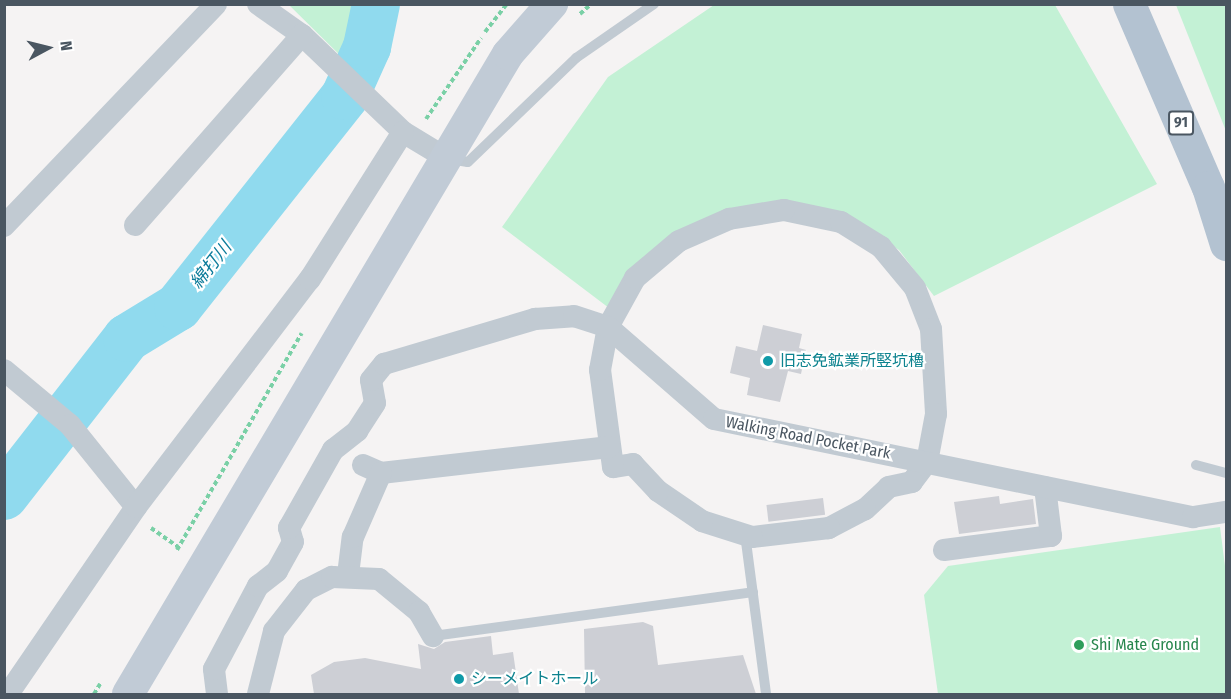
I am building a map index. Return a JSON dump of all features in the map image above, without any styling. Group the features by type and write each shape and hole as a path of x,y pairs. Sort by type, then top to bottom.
{"main road":[{"name":"91","path":"1129,4 1208,187 1227,243"}],"street":[{"path":"4,226 216,4"},
{"path":"117,685 446,158 508,54 552,4"},
{"path":"275,8 410,136 446,158"},
{"path":"135,225 302,35"},
{"path":"8,694 133,511 310,279 410,136"},
{"path":"784,210 841,222 881,247 915,288 931,329 938,382 927,462 912,482 889,487 865,509 829,528 745,534 702,521 658,491 633,464 613,467 610,447 600,370 608,327 635,278 679,241 729,219 784,210"},
{"name":"Walking Road Pocket Park","path":"217,694 214,669 258,586 278,571 293,542 289,528 333,450 357,431 375,403 371,380 384,364 535,319 574,316 608,327 714,419 1193,518 1227,512"},
{"path":"4,370 70,425 133,511"},
{"path":"348,575 353,537 372,469 610,447"},
{"path":"944,550 1052,536 1046,487"},
{"path":"258,694 274,631 288,609 306,590 348,575 380,579 398,591 433,636"}],"lane":[{"path":"446,158 468,162 576,58 654,4"},
{"path":"1196,465 1227,473"},
{"path":"745,534 766,694"},
{"path":"433,636 753,592"}],"path":[{"path":"410,136 507,4"},
{"path":"173,557 309,321"},
{"path":"133,511 178,547"},
{"path":"94,694 117,685"}],"green space":[{"path":"289,5 374,5 364,14 353,68"},
{"path":"714,5 1055,5 1157,184 934,296 899,250 853,219 724,214 609,308 502,227 608,77"},
{"path":"1176,5 1226,5 1226,131"},
{"name":"Shi Mate Ground","path":"1220,527 1226,574 1226,694 938,694 924,595 948,566"}],"building":[{"name":"旧志免鉱業所竪坑櫓","path":"763,325 802,334 799,348 806,350 801,374 788,371 780,402 747,395 750,378 730,373 736,346 757,351"},
{"path":"999,496 1000,504 1033,499 1036,524 959,534 954,502"},
{"path":"823,498 825,515 768,522 766,505"},
{"path":"643,622 653,626 658,665 743,655 756,694 585,694 584,629"},
{"path":"491,636 493,655 513,652 519,694 314,694 311,675 334,662 365,658 421,669 418,644 434,649 445,642"}],"waterway":[{"name":"綿打川","path":"4,496 127,338 178,307 345,96 367,47 376,4"}],"place":[{"name":"旧志免鉱業所竪坑櫓","path":"768,361"},
{"name":"Shi Mate Ground","path":"1079,645"},
{"name":"シーメイトホール","path":"459,679"}]}
